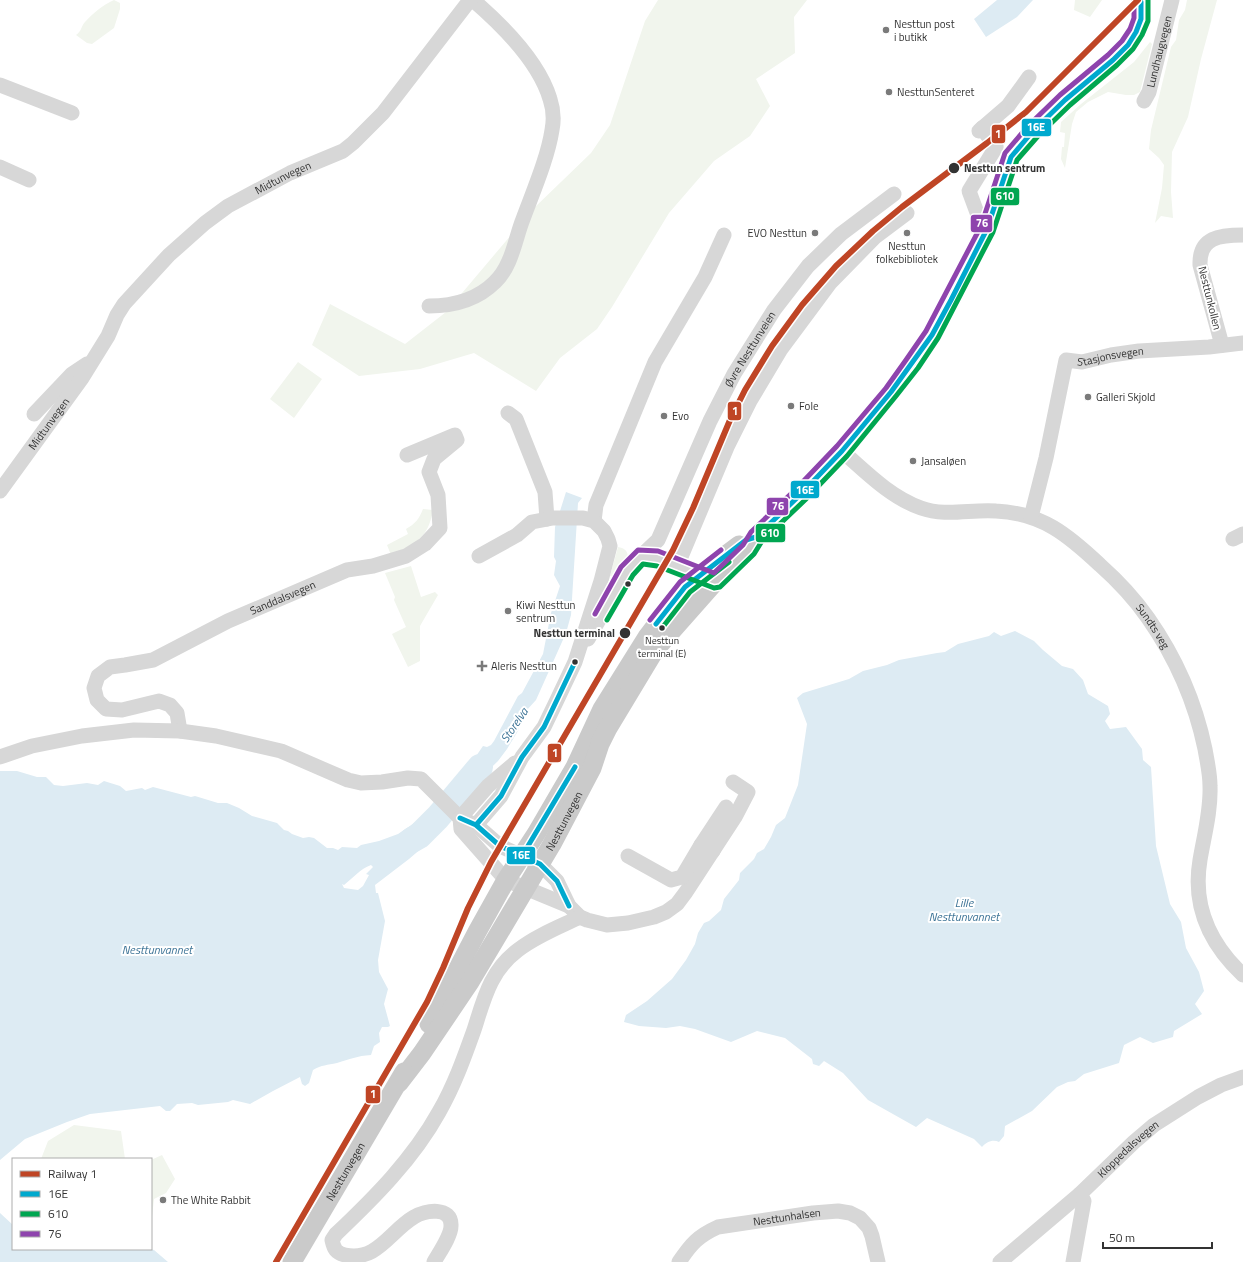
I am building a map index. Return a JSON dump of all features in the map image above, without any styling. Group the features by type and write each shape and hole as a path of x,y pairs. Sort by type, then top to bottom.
{"main road":[{"name":"Nesttunvegen","path":"399,1083 422,1053 470,982 540,864 592,768 600,744 608,728 655,650 707,578 746,540 756,537 804,490 842,451 891,392 932,334 951,300 987,229 1011,157 1033,131 1065,100 1113,60 1128,45 1136,32 1140,19 1140,1"},
{"name":"Nesttunvegen","path":"292,1262 399,1083 477,932 506,880 536,834 575,768 602,709 647,637 685,587 707,578"}],"street":[{"name":"Midtunvegen","path":"0,491 97,356 124,304 173,252 228,206 290,173 343,151 363,135 383,113 471,0 509,35 526,54 541,78 550,100 552,129 547,151 506,267 496,281 480,293 463,302 442,306 428,306"},
{"name":"Lundhaugvegen","path":"1144,101 1149,92 1172,0"},
{"path":"979,218 969,191 996,147 980,129 1008,106 1029,77"},
{"path":"0,85 72,113"},
{"path":"0,167 29,180"},
{"name":"Øvre Nesttunveien","path":"640,557 658,540 710,421 734,374 774,310 808,266 841,234 894,194"},
{"path":"678,563 727,447 750,401 781,349 830,283 874,237 907,213"},
{"name":"Nesttunkollen","path":"1215,346 1200,266 1200,257 1206,244 1216,237 1243,234"},
{"path":"589,520 655,362 705,277 724,235"},
{"name":"Stasjonsvegen","path":"1031,518 1046,458 1066,360 1082,362 1111,355 1139,351 1243,343"},
{"name":"Midtunvegen","path":"34,414 72,374 97,356"},
{"path":"510,421 516,420 531,455 546,492 545,504 550,519"},
{"name":"Sanddalsvegen","path":"180,731 177,713 170,705 159,701 122,710 106,709 98,700 94,688 98,676 110,667 153,660 228,621 347,570 373,566 406,556 425,544 440,528 438,495 429,472 434,459 457,440 455,435 407,456"},
{"name":"Sundts veg","path":"842,451 891,492 906,502 923,509 940,512 1013,512 1048,524 1068,536 1124,587 1148,617 1168,648 1186,684 1200,725 1208,764 1210,786 1209,806 1198,875 1199,902 1205,921 1214,940 1226,959 1243,975"},
{"path":"479,556 517,535 532,522 550,519 589,520 604,531 610,546 601,581 575,662"},
{"path":"476,825 501,796 522,757 544,727 575,662 627,571 634,563 640,557 650,556 678,563 707,578"},
{"name":"Nesttunvegen","path":"670,606 676,588 678,563"},
{"path":"0,756 32,746 82,736 134,730 180,731 216,736 281,751 348,780 361,783 382,782 408,778 421,779 458,816 476,825 500,846 540,864 557,881 574,912"},
{"path":"458,816 488,786 522,757"},
{"path":"628,856 672,880 682,877 735,817 748,792 733,782"},
{"path":"458,816 461,829 506,880 574,912 587,920 607,925 628,923 654,917 666,912 677,904 682,898 726,807"},
{"path":"434,1262 451,1226 450,1220 440,1211 433,1210 423,1212 414,1217 371,1253 362,1256 350,1256 338,1253 334,1248 332,1240 336,1234 385,1185 423,1138 439,1112 451,1089 460,1066 486,991 497,971 518,949 540,936 574,912"},
{"name":"Kloppedalsvegen","path":"1080,1194 1134,1142 1154,1125 1198,1097 1221,1085 1243,1077"},
{"path":"1000,1262 1080,1194 1084,1201 1073,1262"},
{"name":"Nesttunhalsen","path":"679,1262 698,1238 718,1226 838,1211 850,1213 860,1218 869,1228 878,1262"}],"shaded area":[{"path":"114,0 120,3 120,9 114,28 92,44 87,43 76,35 91,15"},
{"path":"658,0 807,0 794,17 795,53 756,79 770,106 750,136 714,161 669,213 597,329 560,358 536,391 474,353 420,369 359,376 312,345 330,304 405,344 446,312 533,209 591,153 610,125 645,21"},
{"path":"1075,0 1102,0 1090,17 1074,10"},
{"path":"1187,0 1217,0 1201,59 1188,117 1172,152 1171,192 1173,218 1161,216 1155,223 1162,188 1164,165 1149,149 1151,130 1171,47 1176,40 1179,20 1185,10"},
{"path":"1150,42 1152,44 1140,92 1134,95 1126,95 1108,92 1088,102 1076,112 1072,124 1065,168 1061,159 1065,133 1060,132 1061,122 1081,104 1134,62"},
{"path":"298,362 322,379 294,418 270,399"},
{"path":"423,509 433,510 428,528 424,534 414,544 391,555 387,545 408,534 406,529 416,521"},
{"path":"618,547 625,550 628,556 613,577 610,576"},
{"path":"411,566 421,597 435,592 438,595 420,626 420,661 408,667 392,634 406,627 394,600 395,597 385,573"},
{"path":"74,1125 121,1131 125,1158 41,1158 48,1141"},
{"path":"162,1155 175,1179 166,1193 154,1199 152,1217 152,1160"}],"water":[{"path":"997,0 1033,0 1017,17 986,37 974,19"},
{"path":"566,492 582,498 578,503 571,615 566,633 536,700 526,711 518,731 507,749 498,761 464,794 458,795 451,788 462,781 470,772 472,762 483,746 487,747 494,741 543,654 551,613 560,586 554,575 556,561 554,557 555,527"},
{"name":"Lille Nesttunvannet","path":"1015,631 1034,641 1062,666 1073,669 1083,680 1088,694 1108,706 1110,714 1105,721 1110,729 1126,727 1142,749 1143,760 1151,767 1156,846 1170,904 1181,922 1186,948 1199,972 1204,991 1195,1004 1202,1014 1174,1031 1173,1037 1153,1043 1140,1037 1124,1045 1119,1063 1084,1074 1075,1081 1068,1082 1057,1087 1032,1111 1005,1126 1004,1136 999,1142 990,1142 982,1147 974,1139 927,1118 916,1127 868,1100 843,1073 824,1061 819,1066 813,1064 812,1059 785,1038 757,1031 731,1042 695,1029 680,1026 666,1028 639,1026 624,1022 626,1015 647,1001 672,979 686,960 704,923 709,921 721,910 724,899 739,880 740,873 754,859 757,853 764,849 776,825 785,818 798,785 807,724 797,698 803,693 849,679 863,671 887,665 899,660 945,652 958,644 989,636 994,632 1001,636"},
{"name":"Nesttunvannet","path":"0,771 17,771 37,777 46,777 54,785 63,786 87,783 98,785 104,781 120,786 126,791 142,788 145,790 153,787 191,797 195,796 218,803 227,803 252,816 277,823 284,830 292,834 303,838 314,838 327,848 338,850 342,847 357,848 361,845 379,841 398,834 432,811 442,822 430,841 375,885 385,921 378,960 379,972 388,989 384,1004 390,1026 382,1027 379,1033 380,1042 374,1046 371,1055 319,1067 313,1070 309,1083 305,1086 302,1084 300,1077 250,1104 233,1100 228,1102 198,1105 192,1103 177,1104 170,1111 166,1111 160,1106 90,1114 25,1139 0,1160","holes":["371,865 373,867 366,874 369,875 363,886 358,890 344,888 342,884 344,885 367,867"]},
{"path":"0,1213 12,1224 12,1250 152,1250 168,1262 0,1262"}],"waterway":[{"name":"Storelva","path":"412,840 419,836 438,817 480,767"}],"rail line":[{"name":"1","path":"276,1262 427,1002 468,908 491,862 673,550 693,508 730,420 745,390 772,346 802,305 836,266 873,231 1026,112 1138,0"}],"transit line":[{"name":"76","path":"595,614 621,567 638,550 658,551 714,573 743,545 751,532 795,490 837,446 886,388 926,331 981,226 1005,153 1028,126 1060,95 1108,55 1122,41 1130,29 1134,18 1134,0"},
{"name":"16E","path":"656,624 685,587 746,540 756,537 800,495 842,451 891,392 932,335 951,300 987,229 1011,157 1033,131 1065,100 1113,60 1128,45 1136,32 1141,19 1141,2 1139,0"},
{"name":"610","path":"607,620 633,575 643,564 657,566 714,588 720,587 754,554 762,541 805,500 847,456 918,368 938,338 993,232 1017,160 1038,136 1070,105 1117,65 1133,49 1142,35 1148,21 1148,0"},
{"name":"76","path":"650,620 680,582 721,550"},
{"name":"610","path":"662,628 690,592 729,562"},
{"name":"16E","path":"476,825 501,796 522,757 544,727 575,662"},
{"name":"16E","path":"522,856 575,767"},
{"name":"16E","path":"460,818 476,825 500,846 540,864 557,881 569,906"}],"place":[{"name":"Nesttun post i butikk","path":"886,30"},
{"name":"NesttunSenteret","path":"889,92"},
{"name":"Nesttun sentrum","path":"954,168"},
{"name":"EVO Nesttun","path":"815,233"},
{"name":"Nesttun folkebibliotek","path":"907,233"},
{"name":"Galleri Skjold","path":"1088,397"},
{"name":"Fole","path":"791,406"},
{"name":"Evo","path":"664,416"},
{"name":"Jansaløen","path":"913,461"},
{"name":"Kiwi Nesttun sentrum","path":"508,611"},
{"name":"Nesttun terminal (E)","path":"662,628"},
{"name":"Nesttun terminal","path":"625,633"},
{"name":"Aleris Nesttun","path":"482,666"},
{"name":"The White Rabbit","path":"163,1200"}]}
